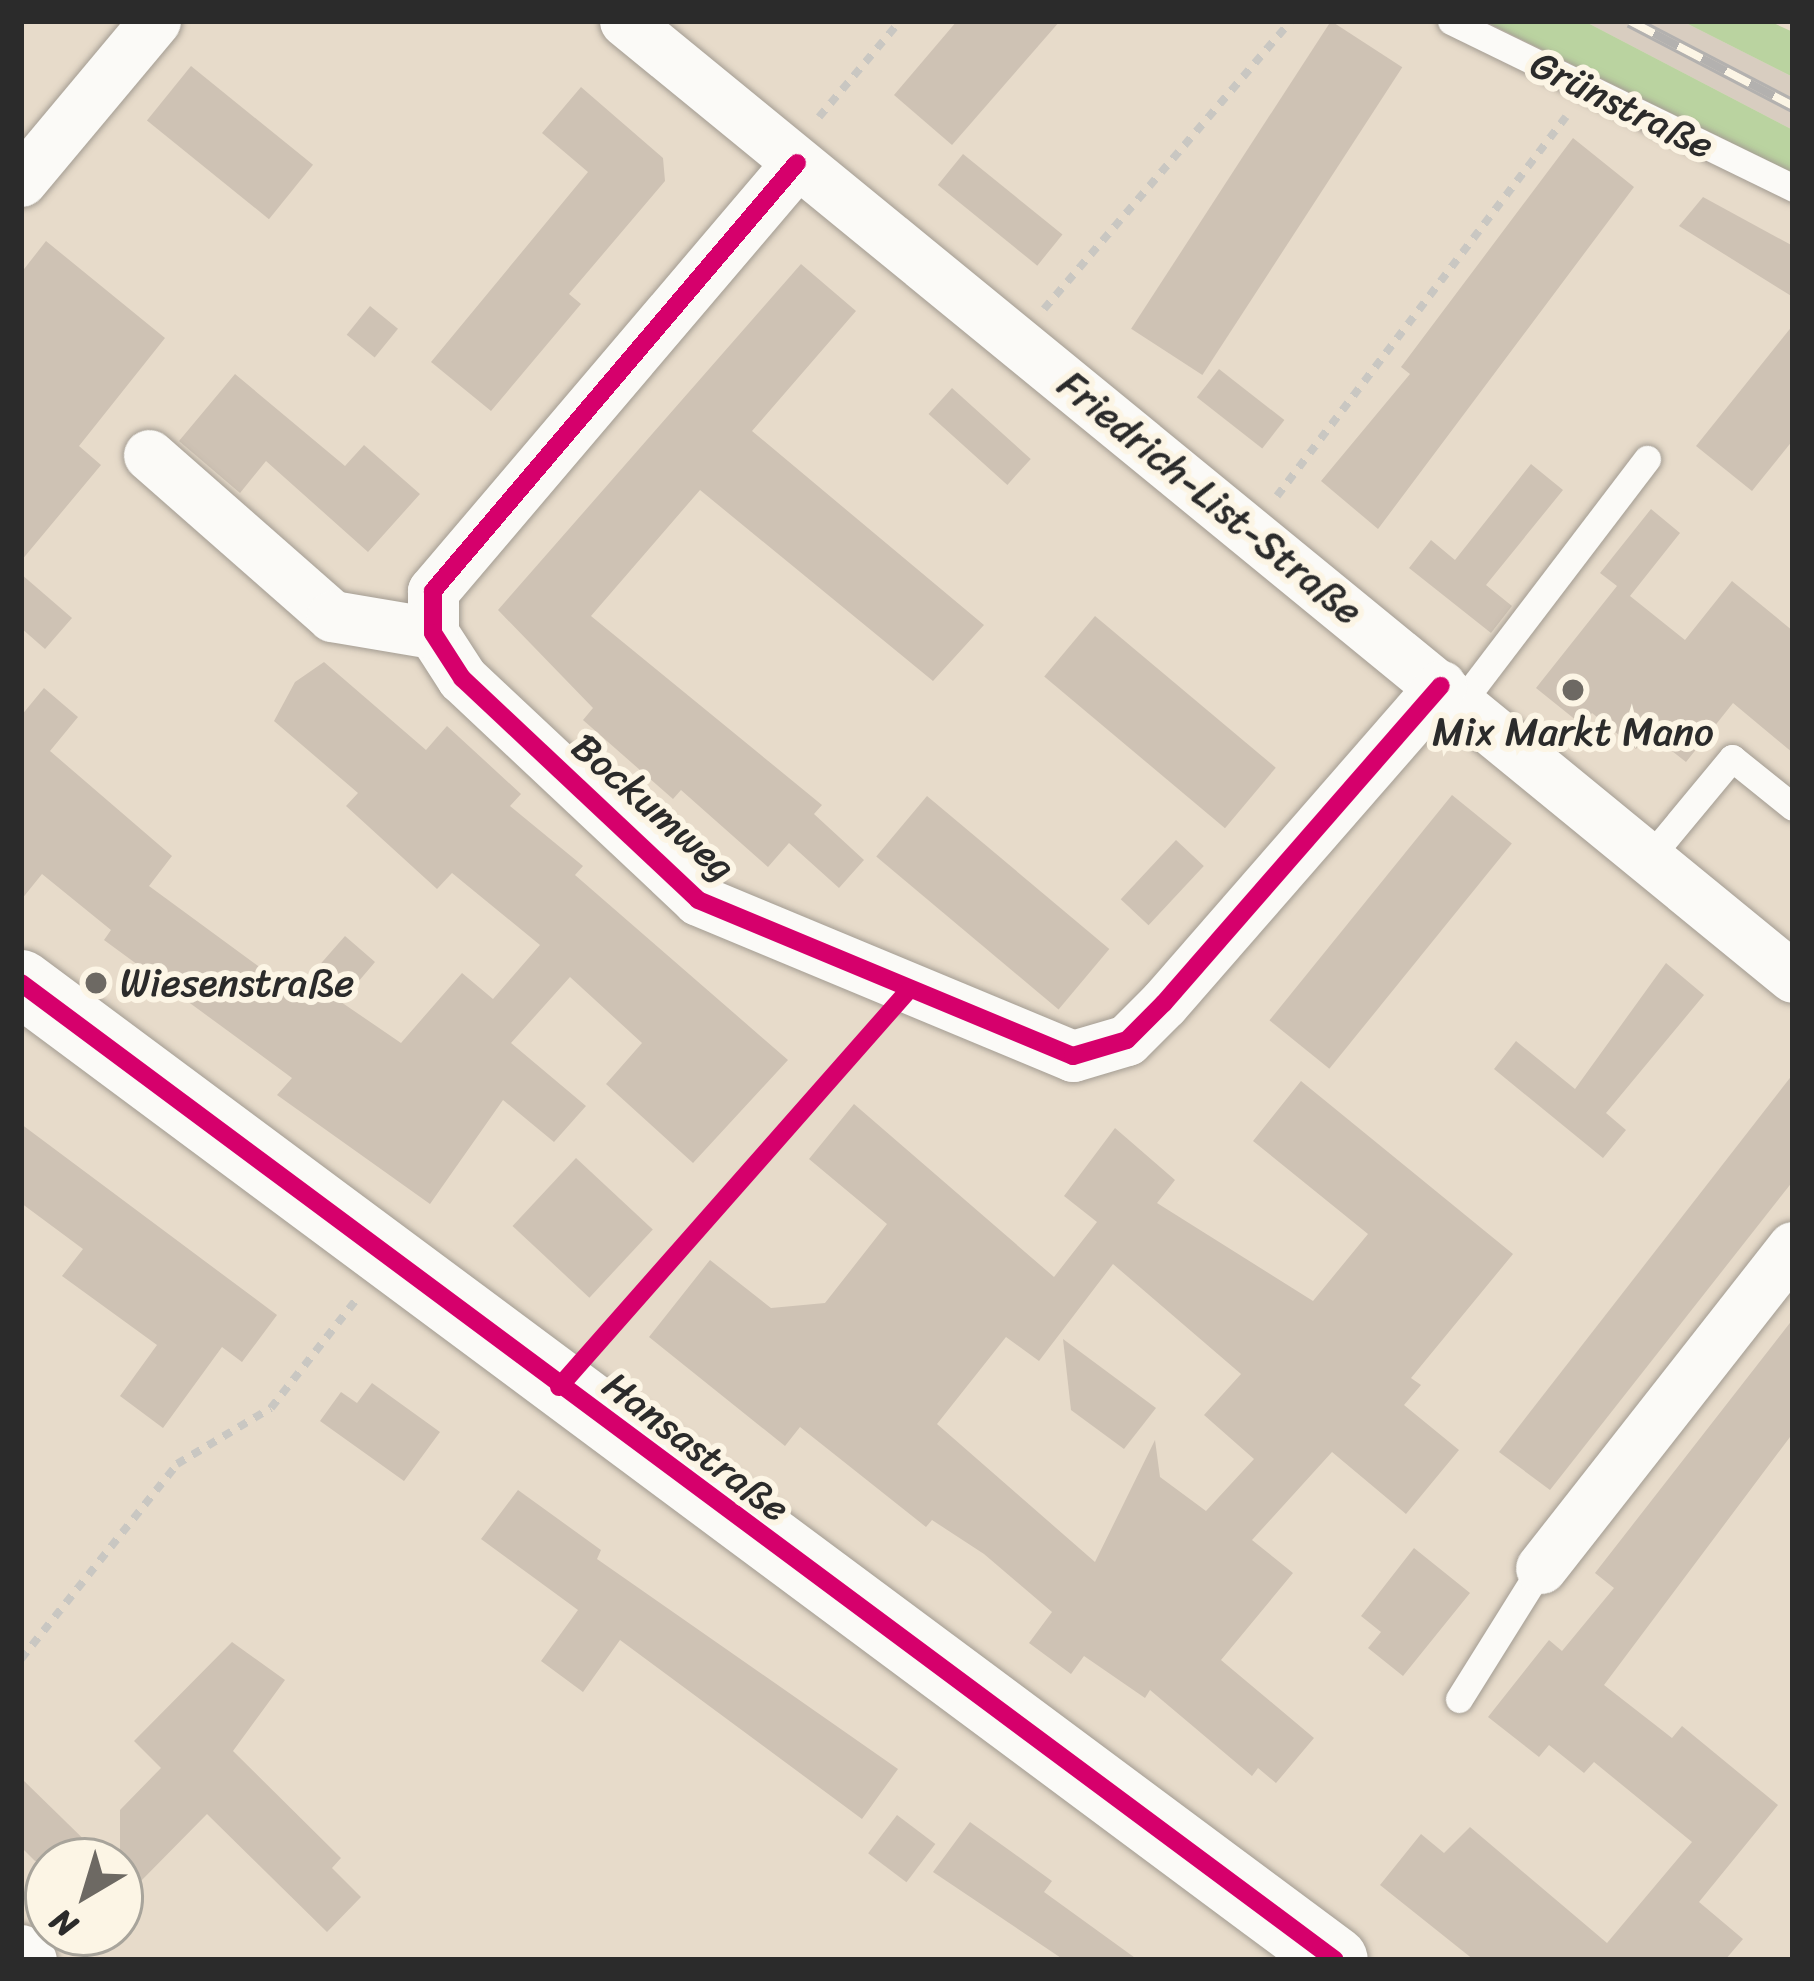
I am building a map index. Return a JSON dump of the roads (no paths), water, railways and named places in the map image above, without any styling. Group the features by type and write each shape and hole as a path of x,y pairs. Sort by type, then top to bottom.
{"main road":[{"name":"Hansastraße","path":"21,983 1335,1960"}],"street":[{"path":"21,182 155,21"},
{"name":"Friedrich-List-Straße","path":"625,21 1793,977"},
{"path":"149,454 332,616 433,633 433,591 792,159"},
{"name":"Bockumweg","path":"433,633 462,678 698,900 1073,1056 1127,1040 1451,695"},
{"path":"1541,1568 1793,1247"},
{"path":"21,1951 31,1960"}],"lane":[{"name":"Grünstraße","path":"1451,21 1793,188"},
{"path":"1451,695 1647,459"},
{"path":"1649,858 1732,758 1793,807"},
{"path":"1459,1699 1541,1568"}],"railway":[{"path":"1630,21 1793,106"}],"place":[{"name":"Mix Markt Mano","path":"1573,690"},
{"name":"Wiesenstraße","path":"96,983"}]}
